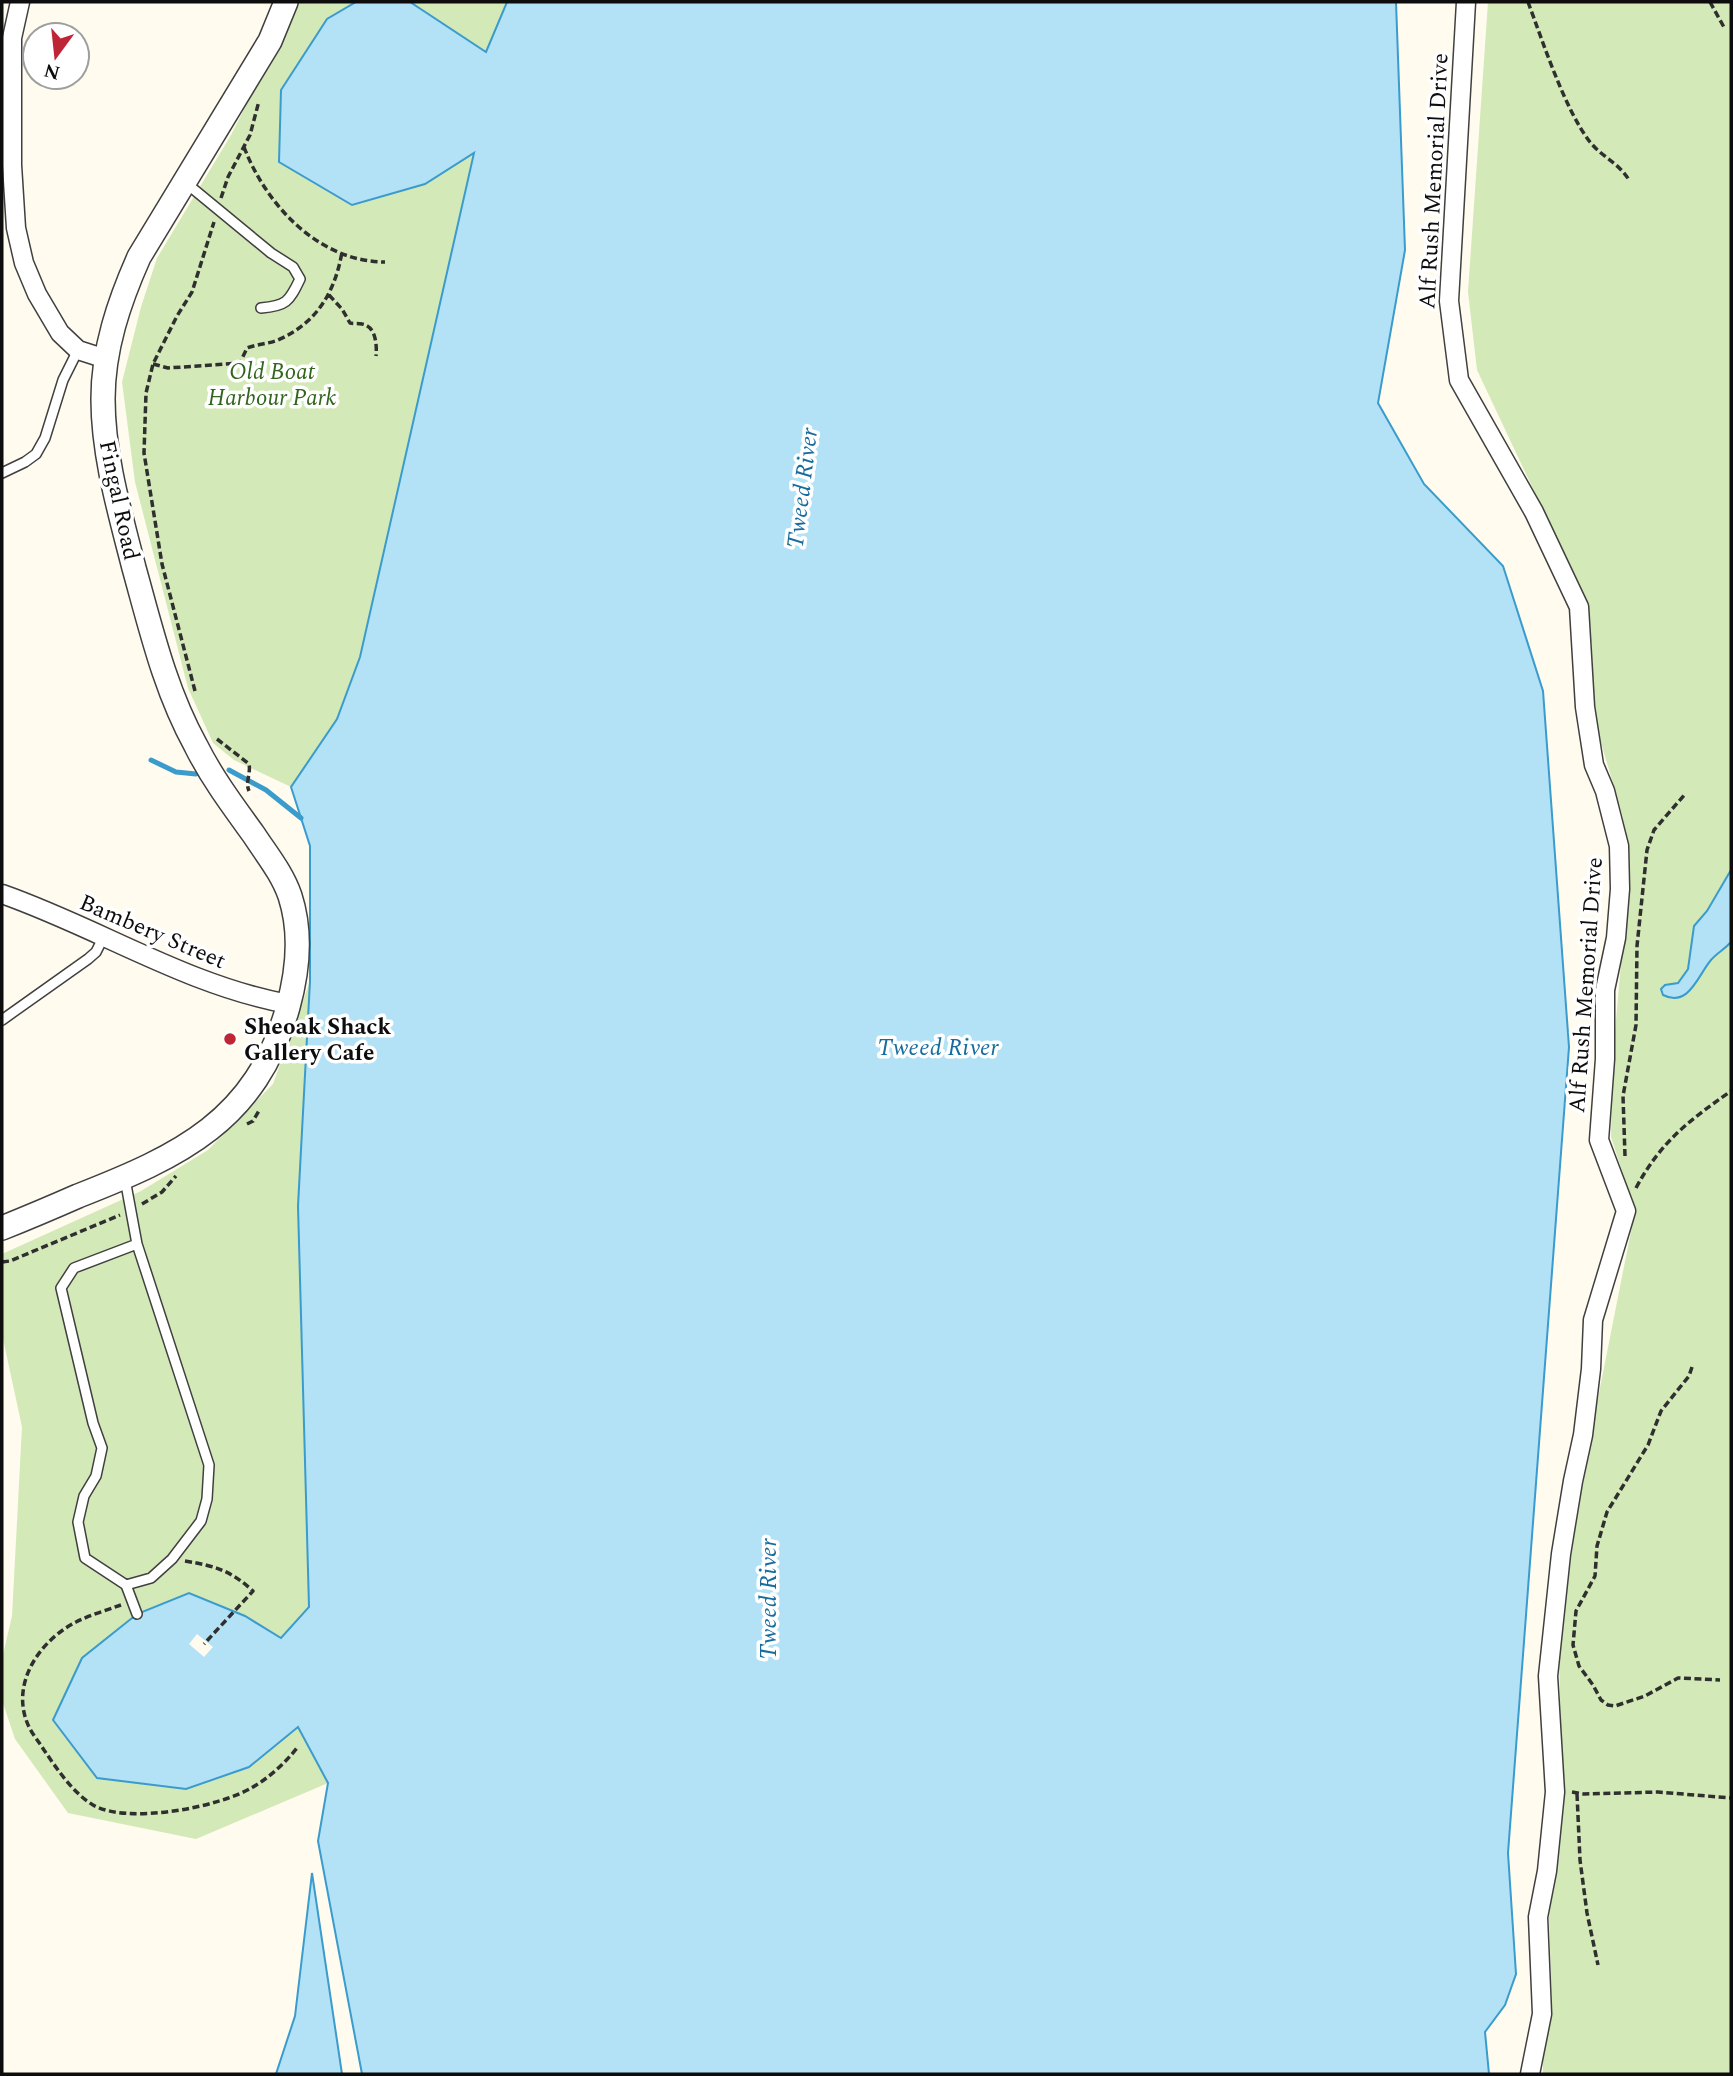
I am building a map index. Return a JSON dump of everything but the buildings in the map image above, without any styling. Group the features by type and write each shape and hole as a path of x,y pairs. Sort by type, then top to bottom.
{"street":[{"path":"20,2 12,38 11,81 13,193 16,228 24,263 37,294 60,333 78,349 106,359"},
{"name":"Fingal Road","path":"2,1228 124,1177 185,1148 218,1123 238,1103 269,1056 288,1004 298,947 296,920 290,897 271,859 219,786 189,733 168,686 152,638 111,478 103,398 106,359 126,286 145,246 270,41 286,2"},
{"name":"Alf Rush Memorial Drive","path":"1466,2 1449,301 1454,350 1459,380 1534,512 1579,607 1585,707 1594,765 1605,791 1619,846 1620,889 1616,938 1605,990 1605,1059 1599,1140 1626,1211"},
{"name":"Bambery Street","path":"2,894 104,936 200,980 288,1004"},
{"path":"1530,2074 1542,2014 1538,1917 1555,1792 1548,1676 1562,1554 1583,1435 1591,1369 1593,1320 1626,1211"}],"lane":[{"path":"185,182 271,253 293,267 300,279 292,297 281,307 261,308"},
{"path":"2,473 36,454 45,438 63,380 78,349"},
{"path":"2,1020 88,959 96,952 104,936"},
{"path":"124,1177 137,1244 209,1465 207,1499 201,1521 172,1559 151,1578 126,1585"},
{"path":"137,1244 74,1268 61,1288 93,1423 102,1448 96,1476 84,1496 78,1522 85,1558 126,1585 137,1614"}],"path":[{"path":"1528,2 1563,90 1581,127 1605,157 1621,167 1629,180"},
{"path":"1710,2 1725,29"},
{"path":"198,704 162,564 144,453 146,393 153,365 192,292 228,177 250,135 261,93"},
{"path":"244,147 253,172 290,219 317,240 342,252 371,262 386,262"},
{"path":"153,365 168,368 240,363 247,348 274,342 312,318 329,295 339,271 342,252"},
{"path":"329,295 350,323 365,324 373,331 377,345 376,356"},
{"path":"213,733 218,741 249,764 246,785 250,797"},
{"path":"1627,1167 1623,1096 1636,1025 1637,933 1645,857 1654,830 1686,793"},
{"path":"1626,1211 1643,1175 1685,1124 1731,1091"},
{"path":"241,1128 253,1121 266,1100"},
{"path":"2,1262 116,1218 162,1192 181,1170"},
{"path":"1635,1176 1643,1175"},
{"path":"1692,1367 1689,1376 1661,1411 1648,1445 1606,1512 1597,1546 1595,1576 1576,1611 1573,1645 1579,1666 1601,1700 1608,1705 1615,1706 1645,1696 1678,1678 1720,1680"},
{"path":"172,1559 222,1568 253,1591 204,1644"},
{"path":"133,1601 76,1622 46,1643 29,1668 23,1699 28,1726 74,1790 95,1806 114,1812 144,1816 183,1809 212,1803 253,1788 297,1748"},
{"path":"1554,1777 1577,1794 1658,1792 1731,1798"},
{"path":"1577,1794 1580,1860 1598,1965"}],"green space":[{"name":"Old Boat Harbour Park","path":"298,2 356,2 327,19 425,184 474,152 360,657 337,719 291,787 234,760 213,743 188,688 135,482 122,382 157,258 231,135"},
{"path":"410,2 507,2 487,52"},
{"path":"1488,2 1731,2 1731,2074 1543,2074 1543,2057 1552,2007 1549,1918 1562,1793 1559,1655 1577,1504 1635,1211 1611,1137 1612,1066 1627,895 1623,818 1591,708 1592,646 1576,580 1477,370 1468,292"},
{"path":"310,981 298,1206 309,1607 281,1638 245,1616 249,1767 298,1727 328,1783 196,1839 68,1813 15,1739 2,1700 2,1659 12,1616 22,1427 2,1334 2,1254 141,1191 208,1150 273,1084"}],"water":[{"name":"Tweed River","path":"356,2 410,2 486,52 507,2 1396,2 1405,250 1378,403 1424,484 1503,566 1543,691 1569,1047 1508,1853 1516,1974 1505,2005 1485,2032 1489,2074 362,2074 318,1841 328,1783 298,1727 249,1767 186,1789 97,1778 53,1720 82,1658 137,1614 189,1593 245,1616 281,1638 309,1607 298,1206 310,981 310,846 291,787 337,719 360,657 474,153 425,184 352,205 279,162 281,90 327,19"},
{"path":"1731,870 1731,942 1711,960 1686,994 1672,998 1663,995 1661,989 1665,985 1678,983 1688,969 1694,926 1707,911"},
{"path":"312,1873 342,2074 276,2074 295,2016"}],"pier":[{"path":"197,1634 213,1647 204,1657 189,1644"}],"waterway":[{"path":"151,760 176,772 196,774"},
{"path":"229,770 266,790 301,818"}],"place":[{"name":"Sheoak Shack Gallery Cafe","path":"230,1039"}]}
